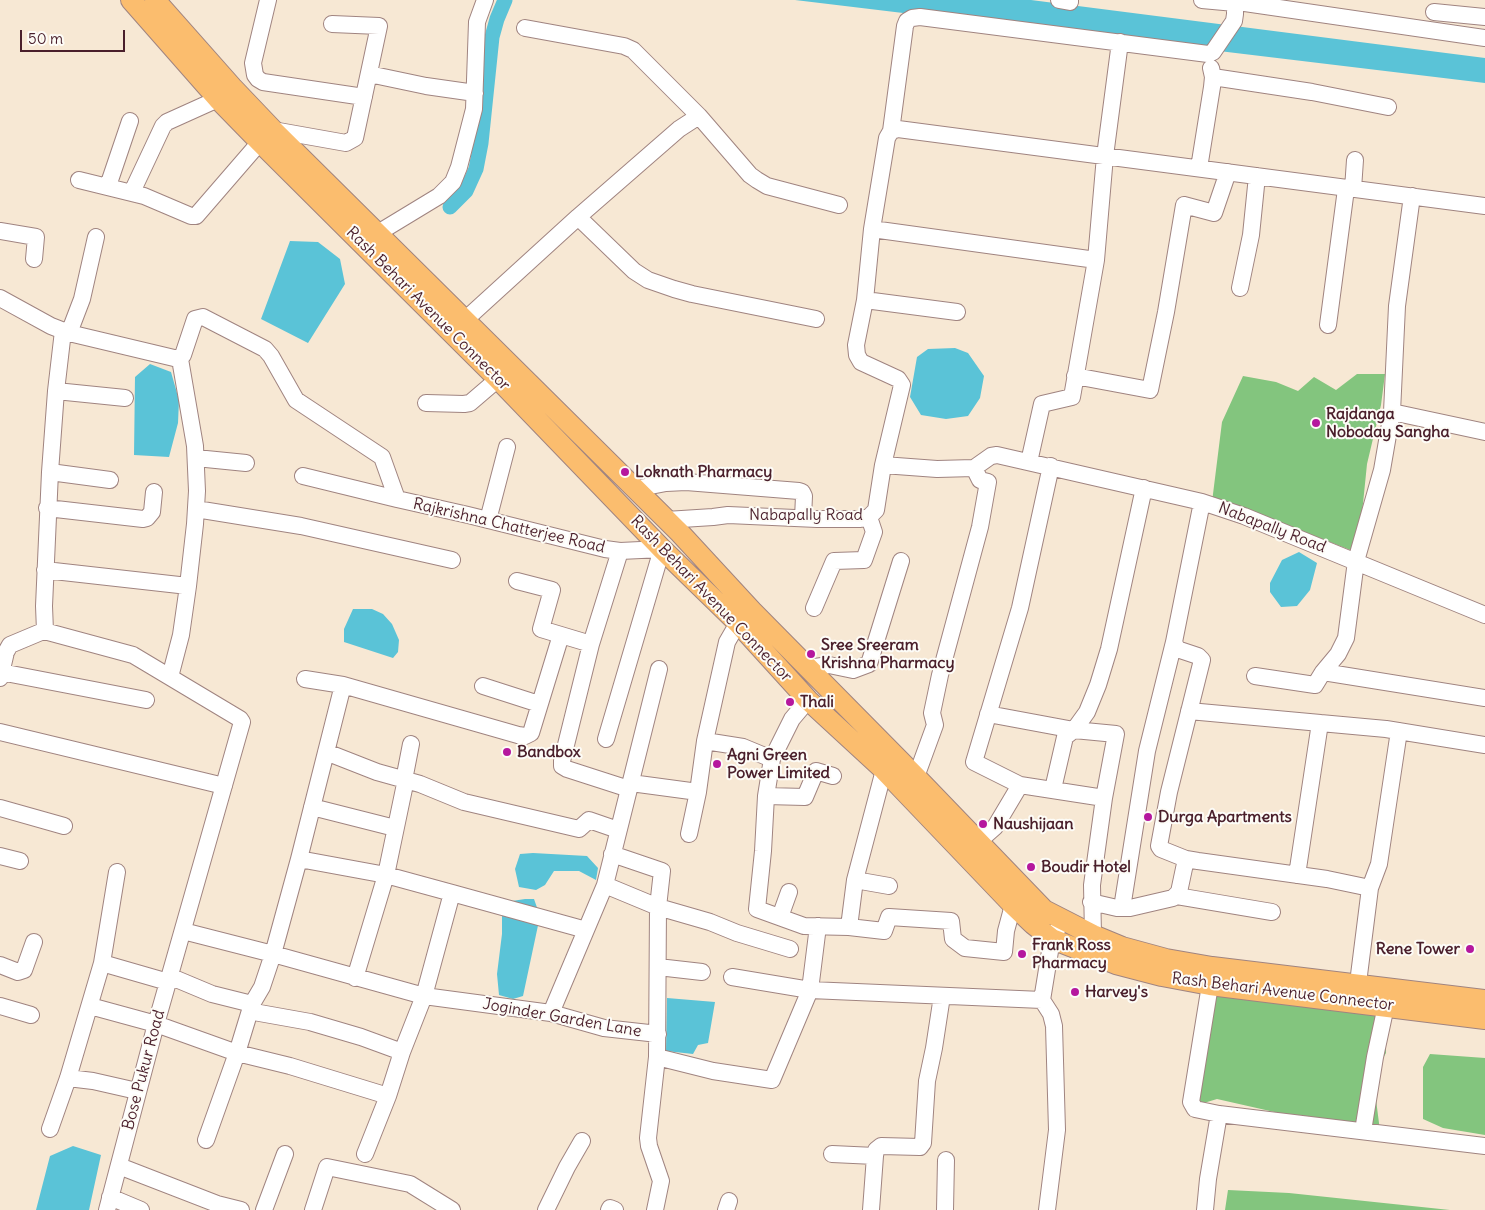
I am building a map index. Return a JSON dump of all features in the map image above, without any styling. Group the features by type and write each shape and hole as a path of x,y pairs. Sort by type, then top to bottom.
{"main road":[{"name":"Rash Behari Avenue Connector","path":"131,0 218,99 240,108"},
{"name":"Rash Behari Avenue Connector","path":"155,0 240,108 498,379 662,549 738,623 808,700 884,770 1013,905 1052,939 1116,964 1162,976 1210,985 1485,1019"},
{"name":"Rash Behari Avenue Connector","path":"267,136 378,233 673,526 752,611 1044,910 1122,948 1166,959 1212,967 1485,1000"}],"street":[{"path":"268,0 253,63 255,75 258,79 263,82 364,97"},
{"path":"378,233 438,196 453,182 459,167 474,109 477,22 485,0"},
{"path":"1059,0 1070,2 1070,0"},
{"path":"1202,0 1237,2 1485,38"},
{"path":"1199,168 1213,77 1210,53 1234,21 1237,2"},
{"path":"1431,31 1435,6 1485,18"},
{"path":"957,312 865,300 872,229 887,138 891,131 907,21 920,17 1210,53"},
{"path":"79,180 132,192 191,216 196,216 267,136 351,142 355,138 379,26 332,24"},
{"path":"525,28 624,46 633,50 699,116 750,175 767,186 839,206"},
{"path":"1029,462 1042,404 1072,397 1096,260 1105,156 1120,42"},
{"path":"370,74 426,86 475,93"},
{"path":"1213,77 1312,92 1388,108"},
{"path":"132,192 163,126 167,122 218,99"},
{"path":"465,320 578,217 679,129 699,116"},
{"path":"108,186 130,121"},
{"path":"891,131 898,129 1485,206"},
{"path":"1328,325 1354,160"},
{"path":"1075,376 1150,390 1166,312 1184,206 1214,213 1228,172"},
{"path":"1240,288 1251,235 1257,176"},
{"path":"1255,676 1315,685 1338,654 1346,638 1356,561 1382,470 1392,412 1397,306 1412,196"},
{"path":"578,217 634,271 648,280 692,294 816,319"},
{"path":"872,229 1096,260"},
{"path":"0,231 36,236 34,259"},
{"path":"45,631 45,570 56,391 66,332 82,299 96,237"},
{"path":"0,298 66,332 180,359 196,458 196,509 181,635 170,677 133,655 45,631 12,643 6,652 0,675 146,700"},
{"name":"Nabapally Road","path":"673,526 728,515 860,519 869,517 876,510 883,465 902,385 898,379 861,362 857,355 856,345 865,300"},
{"name":"Rajkrishna Chatterjee Road","path":"180,359 183,355 193,322 199,317 204,317 259,345 272,356 296,400 382,457 398,499 620,551 662,549"},
{"path":"426,403 470,403 498,379"},
{"path":"56,391 125,398"},
{"path":"1392,412 1485,432"},
{"path":"488,520 507,447"},
{"name":"Nabapally Road","path":"974,468 991,456 997,455 1202,502 1244,516 1485,615"},
{"path":"196,458 246,463"},
{"path":"883,465 974,468 980,480 988,482 980,527 940,676 932,713 935,725 916,777"},
{"path":"1051,466 1020,608 974,762 1020,785 1104,798"},
{"path":"50,472 110,480"},
{"path":"303,476 398,499"},
{"path":"635,489 666,483 686,482 798,491 802,492 804,496 803,518"},
{"path":"1053,789 1065,737 1074,730 1087,712 1110,649 1144,488"},
{"path":"48,508 143,519 150,516 154,492"},
{"path":"1122,908 1147,751 1174,642 1202,502"},
{"path":"196,509 301,526 452,560"},
{"path":"814,608 834,561 864,560 874,532 869,517"},
{"path":"606,739 662,549 673,526"},
{"path":"620,551 591,644 562,766 630,786 698,792"},
{"path":"808,668 829,665 853,670 869,664 901,561"},
{"path":"45,570 188,586"},
{"path":"517,581 552,590 541,629 591,644"},
{"path":"689,834 698,792 705,741 727,642 738,623"},
{"path":"304,679 343,685 525,736 531,732 561,636"},
{"path":"1174,642 1177,649 1198,656 1202,660 1168,792 1159,846 1163,851 1186,859 1370,888"},
{"path":"551,1013 605,884 659,669"},
{"path":"1323,672 1485,698"},
{"name":"Bose Pukur Road","path":"109,1203 168,979 184,931 242,722 170,677"},
{"path":"206,1140 252,1004 262,987 273,954 343,685"},
{"path":"483,686 539,704"},
{"path":"808,700 792,719 772,759 766,796 757,909 804,926 849,927 884,931 889,917 951,921 953,940 965,948 1004,952 1006,931 1013,905"},
{"path":"1188,711 1399,731 1485,745"},
{"path":"988,714 1074,730 1116,734 1104,798 1091,902 1092,935"},
{"path":"1297,875 1320,723"},
{"path":"1358,984 1370,888 1379,864 1399,731"},
{"path":"0,732 224,786"},
{"path":"705,741 743,747 772,759"},
{"path":"355,978 386,875 405,784 410,744"},
{"path":"326,752 464,802 579,829 589,820 618,830"},
{"path":"849,927 855,880 884,770"},
{"path":"766,796 805,797 816,771 833,776"},
{"path":"978,842 994,827 1020,785"},
{"path":"312,807 395,828"},
{"path":"0,808 64,826"},
{"path":"612,854 662,871 658,907 658,1034"},
{"path":"0,856 20,861"},
{"path":"299,859 386,875 586,930"},
{"path":"1177,896 1186,859"},
{"path":"50,1129 68,1078 102,963 117,872"},
{"path":"855,880 889,886"},
{"path":"605,884 658,907 790,949"},
{"path":"780,917 789,892"},
{"path":"365,1154 424,996 452,893"},
{"path":"1091,902 1130,908 1164,901 1177,896 1272,912"},
{"path":"1046,1210 1057,1130 1054,1026 1051,1014 1042,1000 1052,939 1062,920"},
{"path":"810,990 818,926"},
{"name":"Joginder Garden Lane","path":"184,931 424,996 551,1013 604,1028 658,1034 657,1057 713,1071 772,1080 810,990"},
{"path":"0,965 18,972 24,970 34,942"},
{"path":"102,963 168,979 212,994 252,1004"},
{"path":"658,967 702,972"},
{"path":"732,977 810,990 1042,1000"},
{"path":"1210,985 1191,1102 1195,1109 1218,1114 1485,1146"},
{"path":"871,1210 876,1150 881,1146 920,1147 923,1143 927,1080 942,996"},
{"path":"252,1004 254,1012 310,1022 361,1037 402,1052"},
{"path":"0,1006 31,1015"},
{"path":"90,1006 156,1024 237,1053 290,1066 388,1096"},
{"path":"1363,1132 1374,1057 1386,1006"},
{"path":"655,1210 662,1181 649,1146 648,1138 657,1057"},
{"path":"68,1078 100,1082 138,1091"},
{"path":"1205,1210 1218,1114"},
{"path":"546,1210 567,1166 582,1141"},
{"path":"264,1210 285,1154"},
{"path":"832,1154 875,1156"},
{"path":"945,1210 946,1160"},
{"path":"118,1166 217,1204 241,1210"},
{"path":"313,1210 327,1167 410,1184 452,1210"},
{"path":"109,1203 141,1210"},
{"path":"608,1210 610,1208 615,1210"}],"green space":[{"path":"1357,374 1385,374 1381,405 1367,464 1358,553 1284,524 1212,502 1222,422 1243,376 1276,382 1298,391 1314,377 1336,390"},
{"path":"1210,985 1386,1006 1386,1053 1373,1076 1380,1131 1323,1123 1217,1099 1194,1106"},
{"path":"1430,1054 1485,1058 1485,1135 1443,1128 1423,1119 1423,1067"},
{"path":"1228,1190 1289,1193 1450,1210 1225,1210"}],"water":[{"path":"795,0 1031,0 1485,58 1485,83"},
{"path":"290,241 318,242 340,259 345,284 308,343 261,319"},
{"path":"955,348 968,353 984,376 980,398 968,416 946,419 921,415 910,397 917,357 928,349"},
{"path":"150,364 171,372 179,400 178,423 169,457 134,455 135,377"},
{"path":"1299,552 1317,563 1310,590 1297,606 1281,607 1270,592 1270,583 1282,560"},
{"path":"353,609 372,609 383,614 392,624 399,640 398,652 393,658 344,642 344,629"},
{"path":"520,854 587,856 598,868 596,880 579,871 554,871 545,885 536,890 519,887 515,869"},
{"path":"534,899 540,916 523,996 513,999 499,995 497,974 502,934 502,908 512,901"},
{"path":"667,998 715,1002 708,1043 698,1045 693,1054 666,1051"},
{"path":"73,1146 101,1155 89,1210 36,1210 50,1156"}],"waterway":[{"path":"450,207 466,191 476,169 481,143 492,37 505,0"}],"place":[{"name":"Rajdanga Noboday Sangha","path":"1316,423"},
{"name":"Loknath Pharmacy","path":"625,472"},
{"name":"Sree Sreeram Krishna Pharmacy","path":"811,654"},
{"name":"Thali","path":"790,702"},
{"name":"Bandbox","path":"507,752"},
{"name":"Agni Green Power Limited","path":"717,764"},
{"name":"Durga Apartments","path":"1148,817"},
{"name":"Naushijaan","path":"983,824"},
{"name":"Boudir Hotel","path":"1031,867"},
{"name":"Rene Tower","path":"1470,949"},
{"name":"Frank Ross Pharmacy","path":"1022,954"},
{"name":"Harvey's","path":"1075,992"}]}
